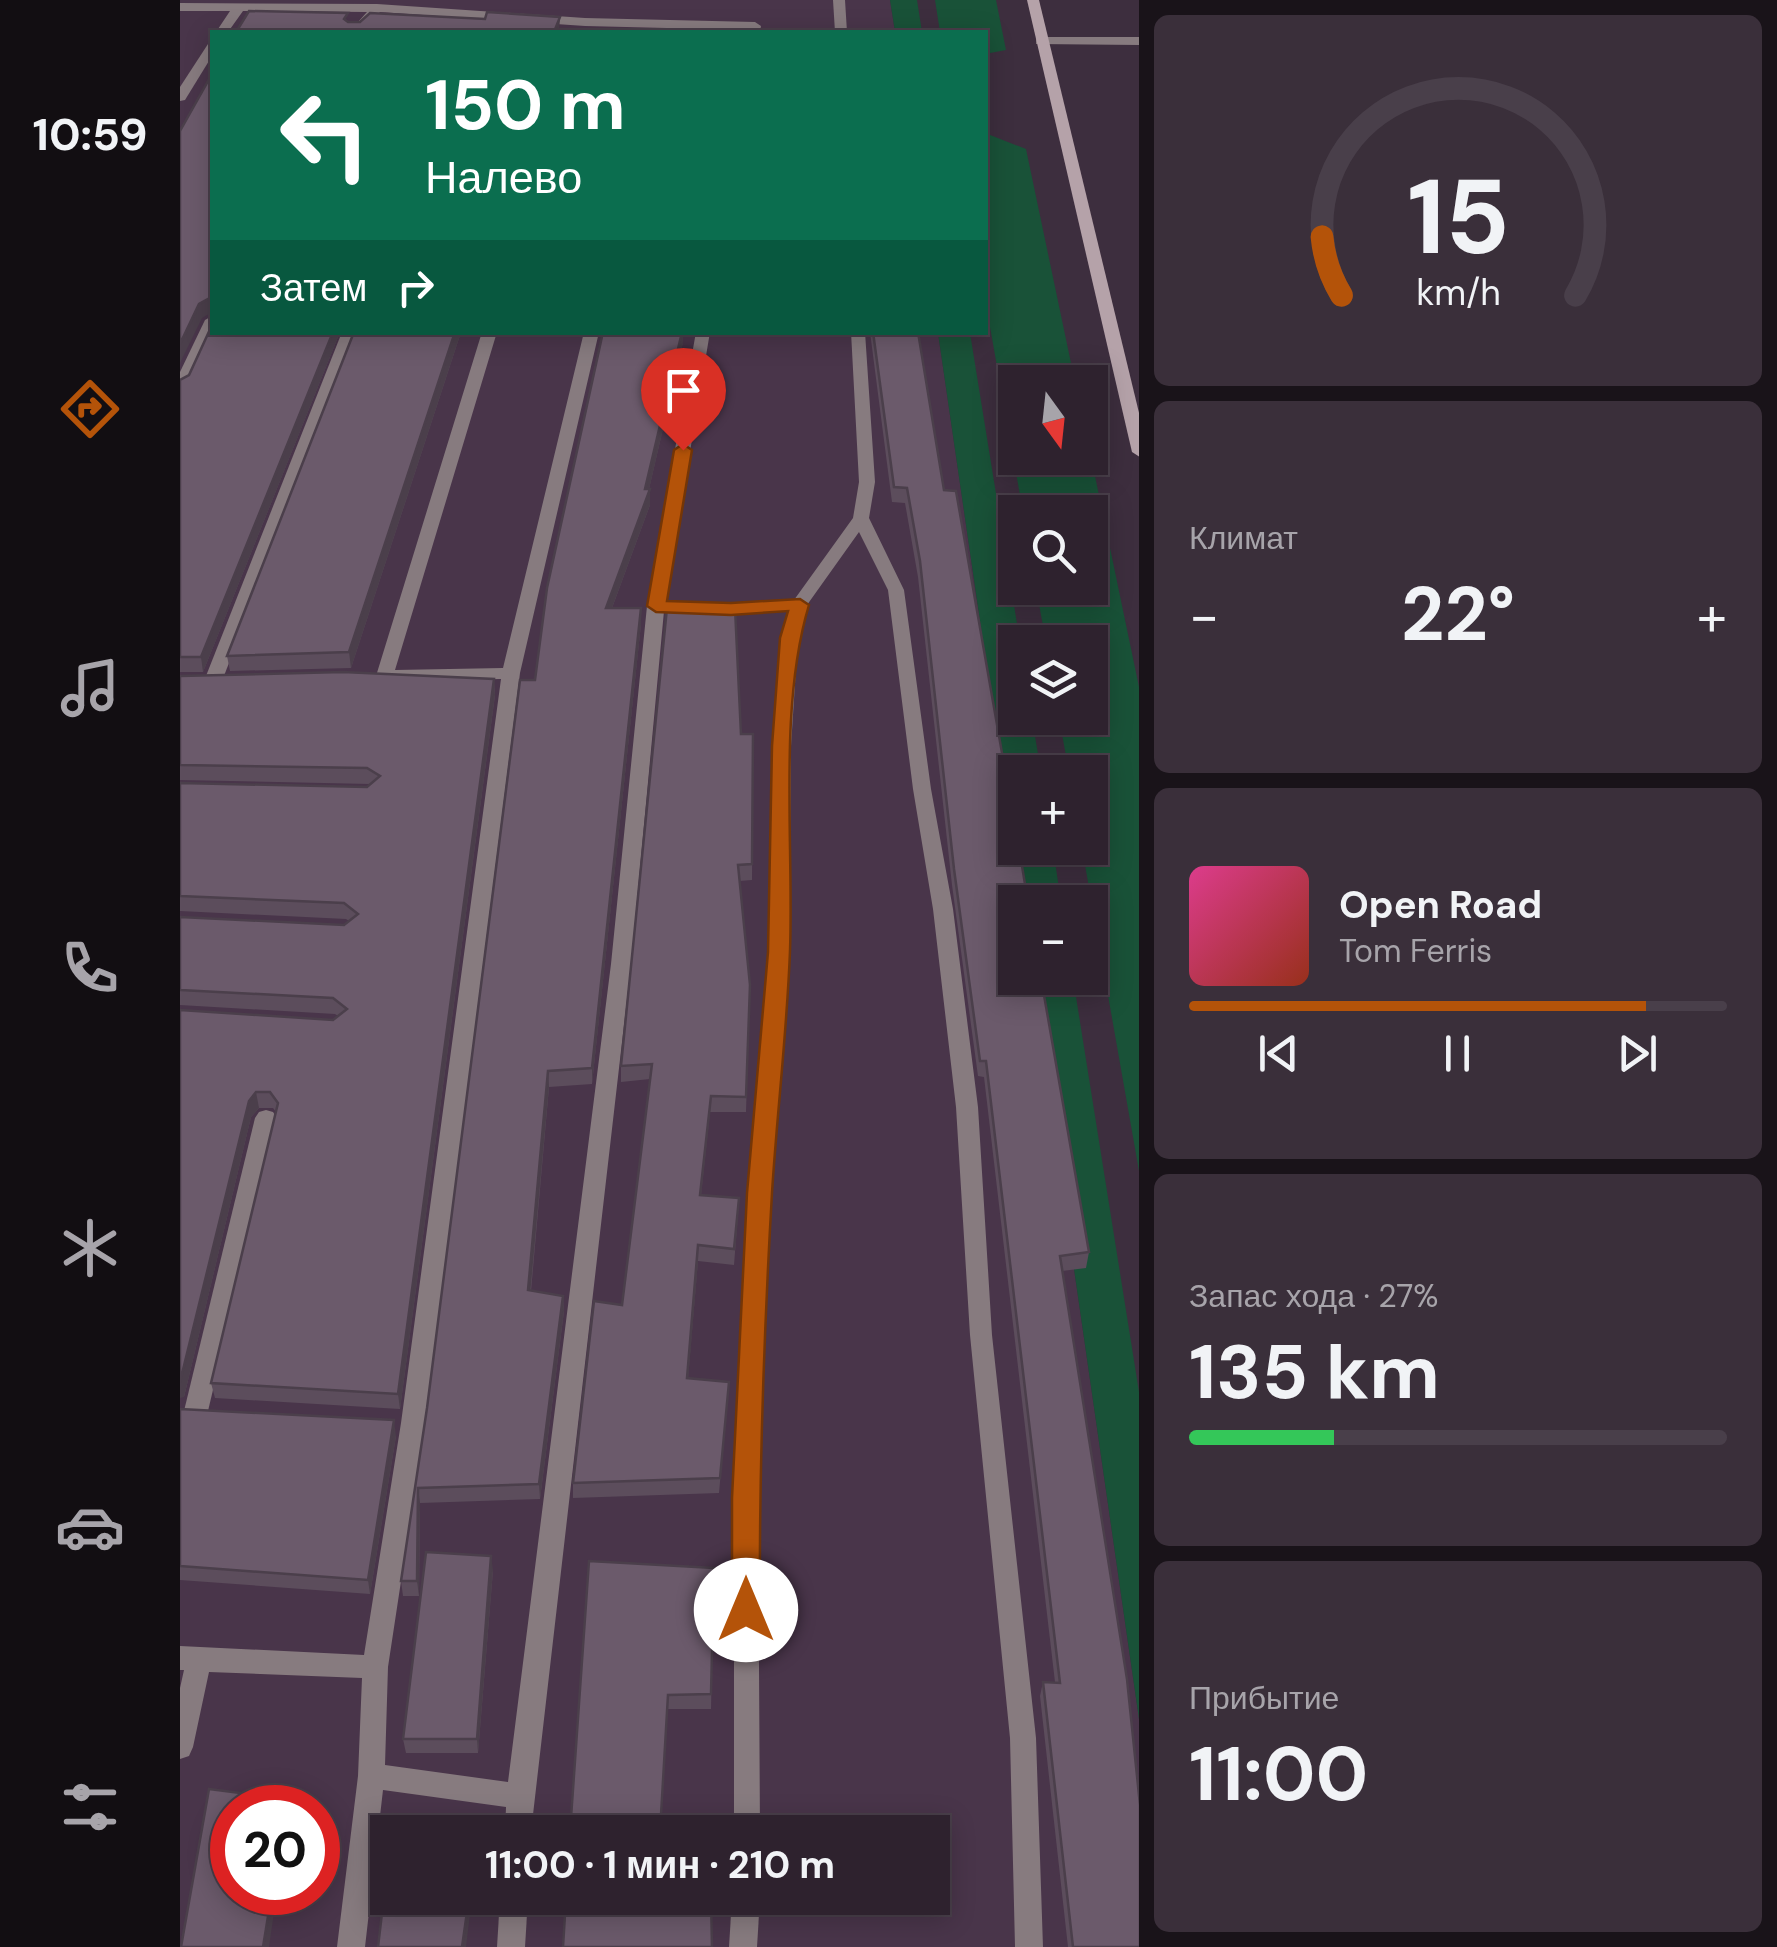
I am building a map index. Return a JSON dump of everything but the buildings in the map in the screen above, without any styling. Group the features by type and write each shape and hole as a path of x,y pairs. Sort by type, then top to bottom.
{"main road":[{"path":"1033,0 1040,41 1133,403 1139,445"}],"lane":[{"path":"839,0 841,30"},
{"path":"180,7 377,8 475,14 583,27 755,26 754,30"},
{"path":"223,30 239,8"},
{"path":"357,30 377,8"},
{"path":"469,30 475,14"},
{"path":"1040,41 1139,41"},
{"path":"180,97 210,49"},
{"path":"180,388 210,324"},
{"path":"232,681 204,682 349,335"},
{"path":"385,676 489,335"},
{"path":"351,1947 371,1776 375,1667 403,1423 510,673 591,335"},
{"path":"519,1815 620,964 656,606 702,335"},
{"path":"747,1815 746,1479 760,1193 779,952 782,746 790,638 800,605 861,518 867,482 858,335"},
{"path":"861,518 896,590 958,1028 967,1107 981,1335 1023,1738 1028,1947"},
{"path":"656,606 731,609 800,605"},
{"path":"366,677 510,673"},
{"path":"197,1411 266,1118"},
{"path":"180,1748 190,1659 375,1667"},
{"path":"371,1776 520,1796"},
{"path":"512,1947 513,1915"},
{"path":"743,1947 745,1915"}],"shaded area":[{"path":"180,0 890,0 895,30 210,30 210,335 938,335 1000,755 998,865 1016,865 1019,885 998,885 998,995 1034,995 1139,1719 1139,1947 180,1947"}],"green space":[{"path":"890,0 917,0 922,30 895,30"},
{"path":"935,0 996,0 1006,50 988,53 988,30 940,30"},
{"path":"988,134 1026,149 1071,365 998,365 998,372 988,316"},
{"path":"938,335 970,335 998,506 998,605 1014,605 1017,625 998,625 998,735 1035,735 1038,755 1000,755"},
{"path":"1016,475 1095,475 1099,495 1020,495"},
{"path":"1108,538 1139,687 1139,1171 1108,995 1108,885 1089,885 1085,865 1108,865 1108,755 1066,755 1062,735 1108,735 1108,625 1043,625 1039,605 1108,605"},
{"path":"1016,865 1056,865 1058,885 1019,885"},
{"path":"1034,995 1076,995 1139,1392 1139,1719"}],"route":[{"path":"683,450 656,606 731,609 800,605 790,638 782,746 779,952 760,1193 746,1498 746,1610"}]}
